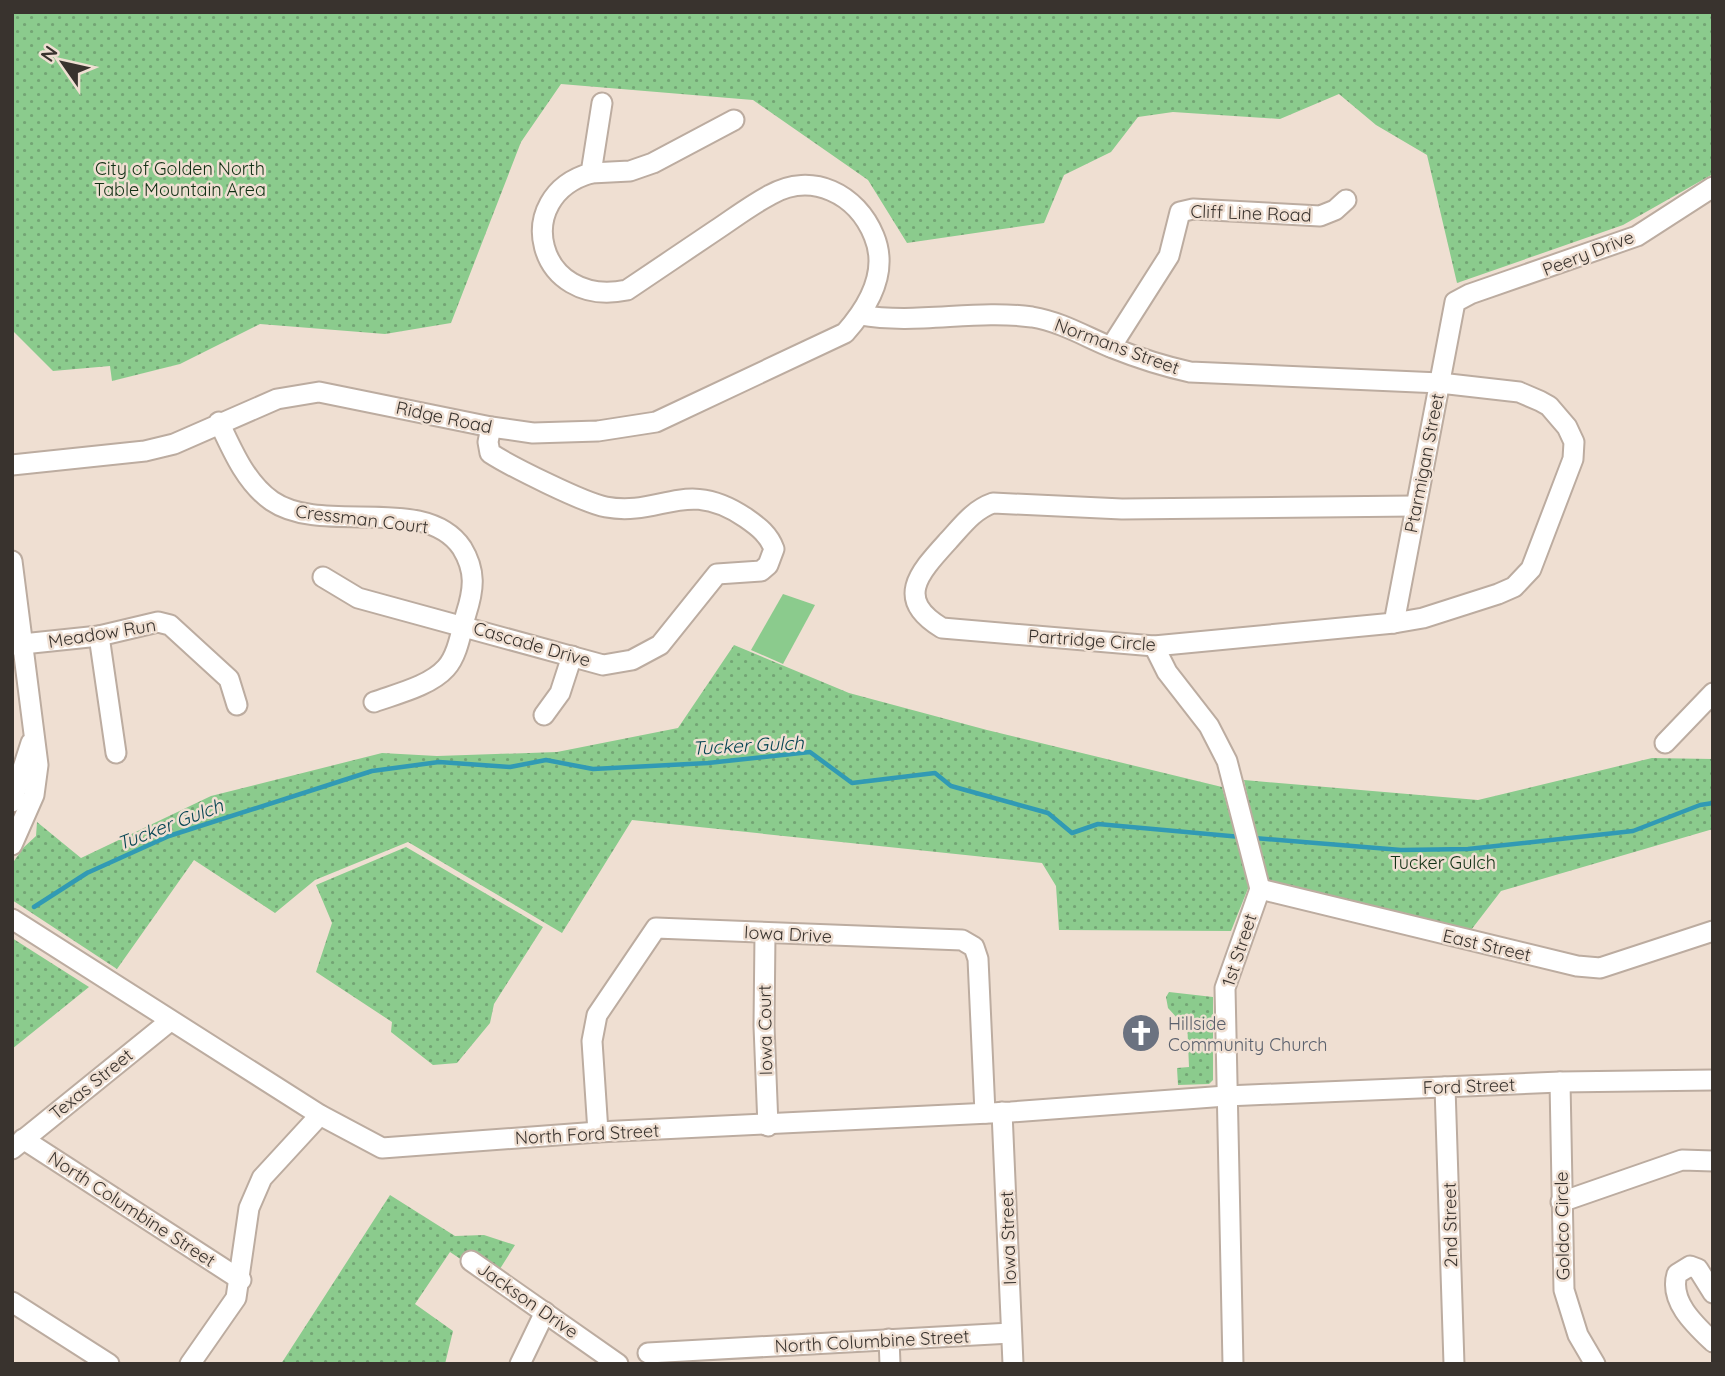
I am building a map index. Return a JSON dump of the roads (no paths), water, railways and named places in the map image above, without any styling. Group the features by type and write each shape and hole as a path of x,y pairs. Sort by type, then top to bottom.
{"street":[{"path":"591,173 602,103"},
{"name":"Ridge Road","path":"12,465 145,450 174,444 219,422 277,399 319,392 533,433 585,431 656,422 845,333 869,317 879,268 876,241 862,212 849,200 827,188 799,186 771,194 627,290 601,293 576,287 558,274 546,254 542,233 548,206 570,181 591,173 630,171 653,163 734,120"},
{"name":"Peery Drive","path":"1455,302 1470,294 1637,236 1713,187"},
{"name":"Cliff Line Road","path":"1111,347 1169,256 1180,212 1194,209 1320,216 1335,210 1346,200"},
{"name":"Ptarmigan Street","path":"1394,623 1455,302"},
{"name":"Normans Street","path":"869,317 1003,313 1064,325 1161,366 1190,372 1440,383"},
{"name":"Partridge Circle","path":"1415,506 1122,509 993,503 978,508 920,571 914,591 917,606 924,618 942,628 1154,646 1394,623 1423,618 1514,587 1531,569 1573,459 1574,442 1567,427 1549,406 1540,401 1519,392 1440,383"},
{"name":"Cressman Court","path":"219,422 253,484 271,501 293,512 314,517 380,517 424,524 443,530 456,540 473,572 473,592 454,656 446,668 432,679 374,702"},
{"name":"Cascade Drive","path":"323,577 358,598 603,665 632,660 660,645 717,574 749,574 761,571 768,565 774,549 771,541 733,510 701,499 685,498 635,507 604,507 490,453 488,442 491,427"},
{"path":"12,561 18,643 38,765 34,795 12,845"},
{"name":"Meadow Run","path":"18,643 32,645 99,636 158,622 170,625 229,679 237,705"},
{"path":"99,636 117,753"},
{"path":"1154,646 1167,672 1209,726 1227,761 1260,889"},
{"path":"544,715 560,693 572,656"},
{"path":"1665,743 1713,693"},
{"path":"12,802 33,739"},
{"name":"East Street","path":"1260,889 1577,966 1600,968 1713,931"},
{"name":"1st Street","path":"1233,1364 1225,988 1260,889"},
{"name":"North Ford Street","path":"12,919 320,1115 382,1147 598,1132 768,1126 1226,1096"},
{"name":"Iowa Drive","path":"598,1132 593,1041 597,1015 656,928 674,921 765,934 961,940 974,947 978,959 994,1112"},
{"name":"Iowa Court","path":"765,934 764,1026 768,1126"},
{"name":"Texas Street","path":"18,1144 170,1021"},
{"path":"1689,1080 1713,1088"},
{"name":"Ford Street","path":"1226,1096 1560,1082 1713,1080"},
{"name":"Goldco Circle","path":"1560,1082 1564,1290 1578,1335 1595,1364"},
{"name":"2nd Street","path":"1445,1087 1454,1364"},
{"name":"Iowa Street","path":"994,1112 1013,1364"},
{"path":"190,1364 236,1298 241,1280 249,1209 262,1178 320,1115"},
{"name":"North Columbine Street","path":"18,1144 241,1280"},
{"path":"1561,1202 1682,1160 1713,1161"},
{"name":"Jackson Drive","path":"471,1261 618,1364"},
{"path":"1713,1293 1698,1269 1690,1266 1677,1273 1675,1283 1681,1305 1713,1342"},
{"path":"12,1302 109,1364"},
{"path":"520,1364 545,1312"},
{"name":"North Columbine Street","path":"648,1353 1012,1333"},
{"path":"890,1339 890,1364"}],"waterway":[{"name":"Tucker Gulch","path":"34,907 87,873 169,836 372,771 439,762 510,767 546,760 593,769 708,763 810,752 852,783 935,773 951,786 1048,813 1072,833 1098,824 1241,837"},
{"name":"Tucker Gulch","path":"1254,838 1401,850 1468,849 1633,831 1700,805 1713,803"}],"place":[{"name":"Hillside Community Church","path":"1141,1033"}],"park label":[{"name":"City of Golden North Table Mountain Area","path":"180,178"}]}
